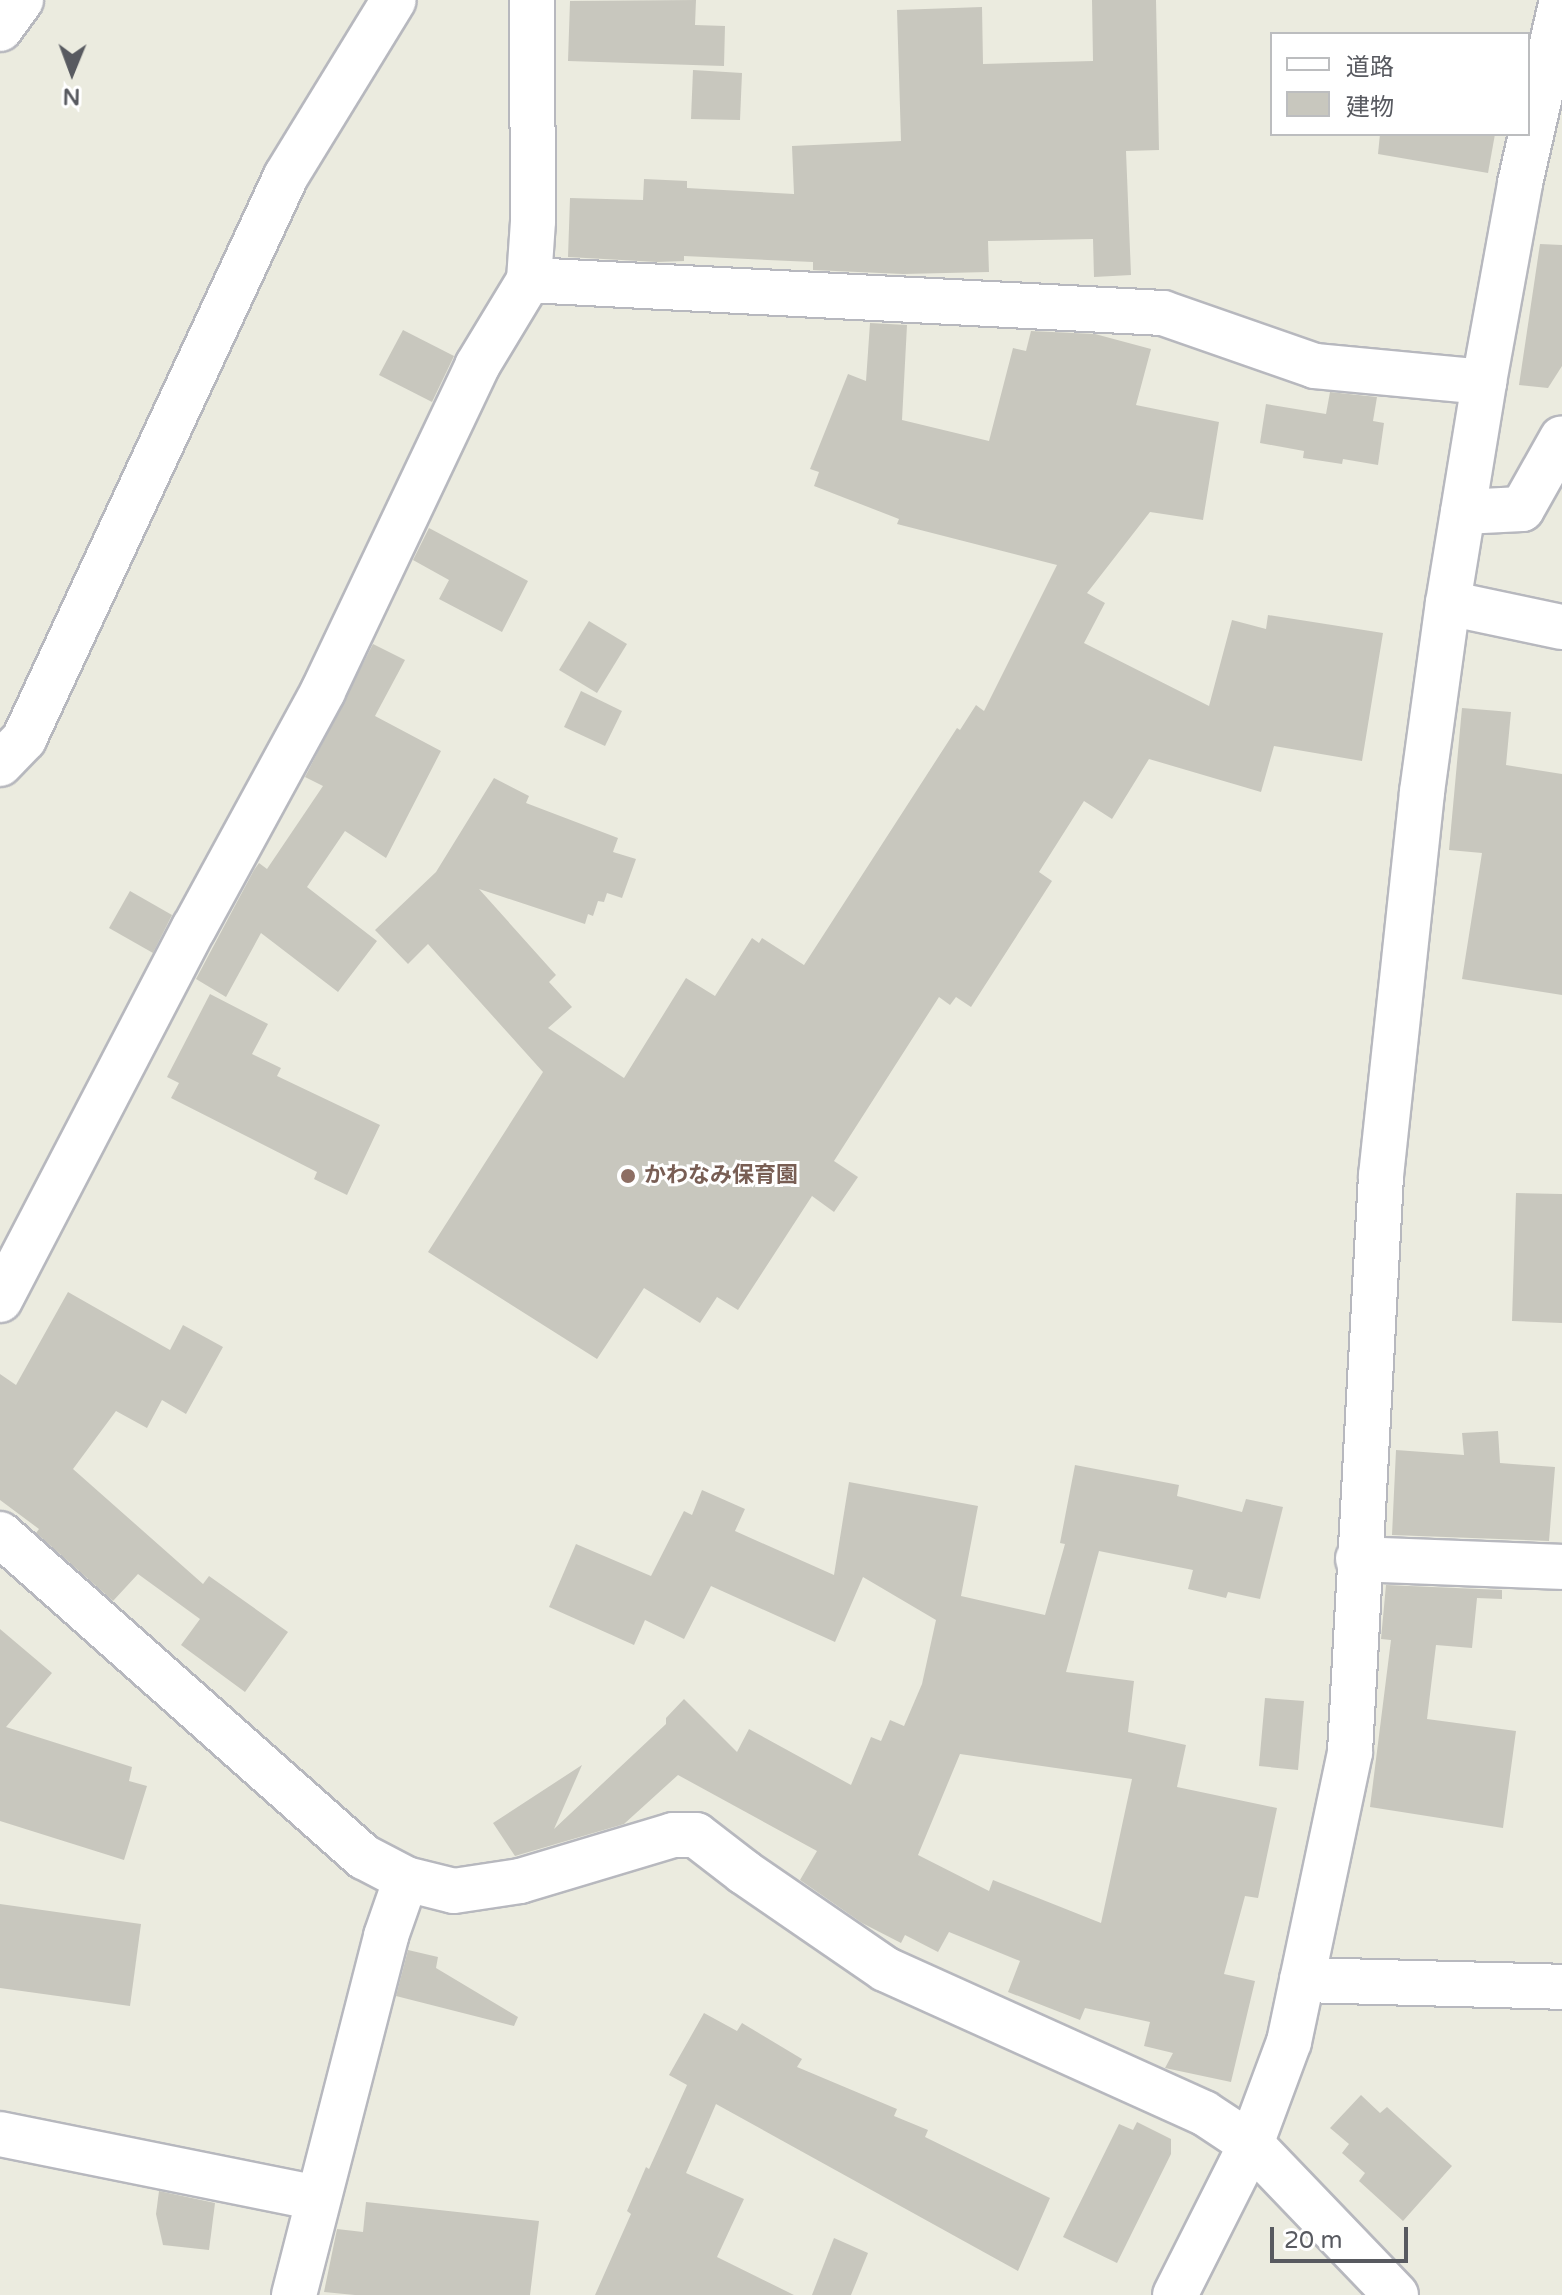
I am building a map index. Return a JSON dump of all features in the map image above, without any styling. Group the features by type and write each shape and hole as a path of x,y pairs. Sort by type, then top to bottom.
{"street":[{"path":"0,29 21,0"},
{"path":"0,764 24,739 286,176 394,0"},
{"path":"0,1300 194,928 323,691 477,366 529,280 533,221 532,0"},
{"path":"1175,2295 1251,2144 1289,2042 1350,1752 1381,1176 1422,792 1448,603 1484,382 1520,183 1562,0"},
{"path":"529,280 1163,313 1315,366 1484,382"},
{"path":"1463,512 1522,509 1562,438"},
{"path":"1448,603 1562,627"},
{"path":"0,1534 364,1857 406,1879 454,1891 520,1881 673,1835 696,1835 744,1872 885,1969 1204,2113 1251,2144 1396,2295"},
{"path":"1358,1559 1562,1567"},
{"path":"294,2295 386,1936 406,1879"},
{"path":"1302,1980 1562,1987"},
{"path":"0,2134 318,2198"}],"building":[{"path":"696,0 695,25 725,26 724,66 568,61 570,1"},
{"path":"1092,0 1156,0 1159,150 1126,151 1131,275 1094,277 1093,239 988,241 989,272 903,274 813,270 813,262 684,256 684,261 657,262 568,257 570,198 643,200 644,179 687,181 687,188 794,194 792,146 901,141 897,10 982,7 983,64 1093,61"},
{"path":"693,70 742,73 740,120 691,119"},
{"path":"1380,136 1495,136 1488,173 1378,154"},
{"path":"1540,244 1562,245 1562,366 1548,388 1519,385"},
{"path":"870,323 907,325 902,420 989,441 1013,348 1026,351 1031,331 1095,334 1151,349 1136,405 1219,422 1203,520 1150,512 1087,593 1105,603 1084,643 1209,706 1232,620 1266,629 1268,615 1383,633 1362,761 1274,746 1261,792 1149,759 1112,819 1084,801 1039,872 1052,881 971,1007 956,997 950,1005 939,997 834,1161 858,1177 834,1212 812,1196 738,1310 717,1297 700,1323 644,1288 597,1359 428,1252 543,1072 428,944 408,964 375,930 436,872 494,778 529,796 526,803 618,838 613,852 636,859 622,898 607,893 604,902 598,901 593,916 588,914 585,924 479,889 556,975 549,982 572,1007 548,1028 624,1078 686,978 715,996 752,938 759,943 762,938 804,965 957,728 960,730 976,705 984,711 1057,565 897,524 899,519 814,486 819,472 810,469 848,374 866,381"},
{"path":"403,330 454,356 432,402 379,375"},
{"path":"1330,392 1377,397 1373,421 1384,423 1378,465 1343,459 1342,464 1303,458 1304,451 1260,443 1266,404 1326,414"},
{"path":"429,528 528,581 502,632 439,599 449,580 413,560"},
{"path":"589,621 627,644 597,693 559,670"},
{"path":"373,644 405,660 375,716 441,751 386,858 345,831 307,887 377,941 338,992 261,933 226,997 196,979 254,870 259,863 267,869 323,786 305,777"},
{"path":"581,691 622,711 605,746 564,727"},
{"path":"1462,708 1511,712 1506,765 1562,774 1562,995 1462,979 1482,853 1449,850"},
{"path":"130,891 172,915 153,953 109,928"},
{"path":"210,994 268,1024 252,1054 281,1068 277,1076 380,1125 347,1195 314,1179 317,1172 171,1098 179,1083 167,1077"},
{"path":"1516,1193 1562,1194 1562,1323 1512,1321"},
{"path":"68,1292 170,1350 183,1325 223,1347 186,1414 162,1400 147,1428 116,1411 73,1469 203,1584 209,1576 288,1632 245,1692 181,1645 200,1619 138,1574 113,1601 36,1533 39,1529 0,1500 0,1374 16,1385"},
{"path":"1498,1431 1500,1463 1555,1467 1549,1541 1392,1535 1396,1450 1464,1455 1462,1433"},
{"path":"1075,1465 1179,1485 1177,1496 1242,1512 1246,1499 1283,1507 1260,1599 1228,1592 1226,1598 1188,1589 1193,1570 1099,1551 1066,1672 1134,1681 1128,1732 1186,1745 1177,1787 1277,1808 1258,1898 1245,1896 1224,1974 1255,1981 1231,2082 1165,2068 1173,2053 1144,2046 1150,2022 1085,2008 1080,2020 1008,1992 1020,1961 949,1932 938,1952 905,1935 901,1943 862,1923 800,1880 817,1851 678,1775 624,1824 515,1856 493,1823 582,1765 554,1829 666,1724 666,1718 684,1699 737,1752 749,1729 851,1785 871,1737 881,1741 890,1720 904,1726 922,1684 936,1620 863,1577 835,1642 711,1586 684,1639 645,1620 634,1645 549,1607 576,1544 651,1576 684,1511 692,1515 702,1490 745,1509 735,1531 834,1575 849,1482 978,1506 961,1596 1045,1615 1065,1544 1060,1543","holes":["960,1754 1132,1779 1101,1923 993,1880 989,1891 918,1855"]},
{"path":"1386,1585 1502,1590 1502,1599 1477,1598 1472,1648 1436,1645 1427,1719 1516,1731 1503,1828 1370,1807 1391,1640 1381,1639"},
{"path":"0,1629 52,1673 6,1727 132,1767 129,1781 147,1786 124,1860 0,1821"},
{"path":"1265,1698 1304,1701 1298,1770 1259,1766"},
{"path":"0,1904 141,1924 130,2006 0,1988"},
{"path":"408,1950 438,1957 436,1968 518,2017 514,2026 396,1996"},
{"path":"704,2013 737,2031 742,2023 802,2059 797,2067 897,2109 894,2116 928,2130 925,2137 1050,2198 1018,2271 716,2104 686,2173 744,2199 717,2257 794,2295 595,2295 631,2214 627,2211 646,2167 649,2169 687,2085 669,2075"},
{"path":"1361,2095 1380,2113 1387,2107 1452,2166 1403,2221 1359,2181 1365,2173 1342,2153 1349,2144 1330,2128"},
{"path":"1137,2122 1171,2139 1171,2154 1117,2263 1063,2237 1119,2124 1133,2130"},
{"path":"159,2191 215,2203 209,2250 163,2245 156,2214"},
{"path":"366,2202 539,2221 530,2295 355,2295 324,2292 337,2229 363,2232"},
{"path":"834,2238 868,2253 851,2295 812,2295"}],"place":[{"name":"かわなみ保育園","path":"628,1176"}]}
